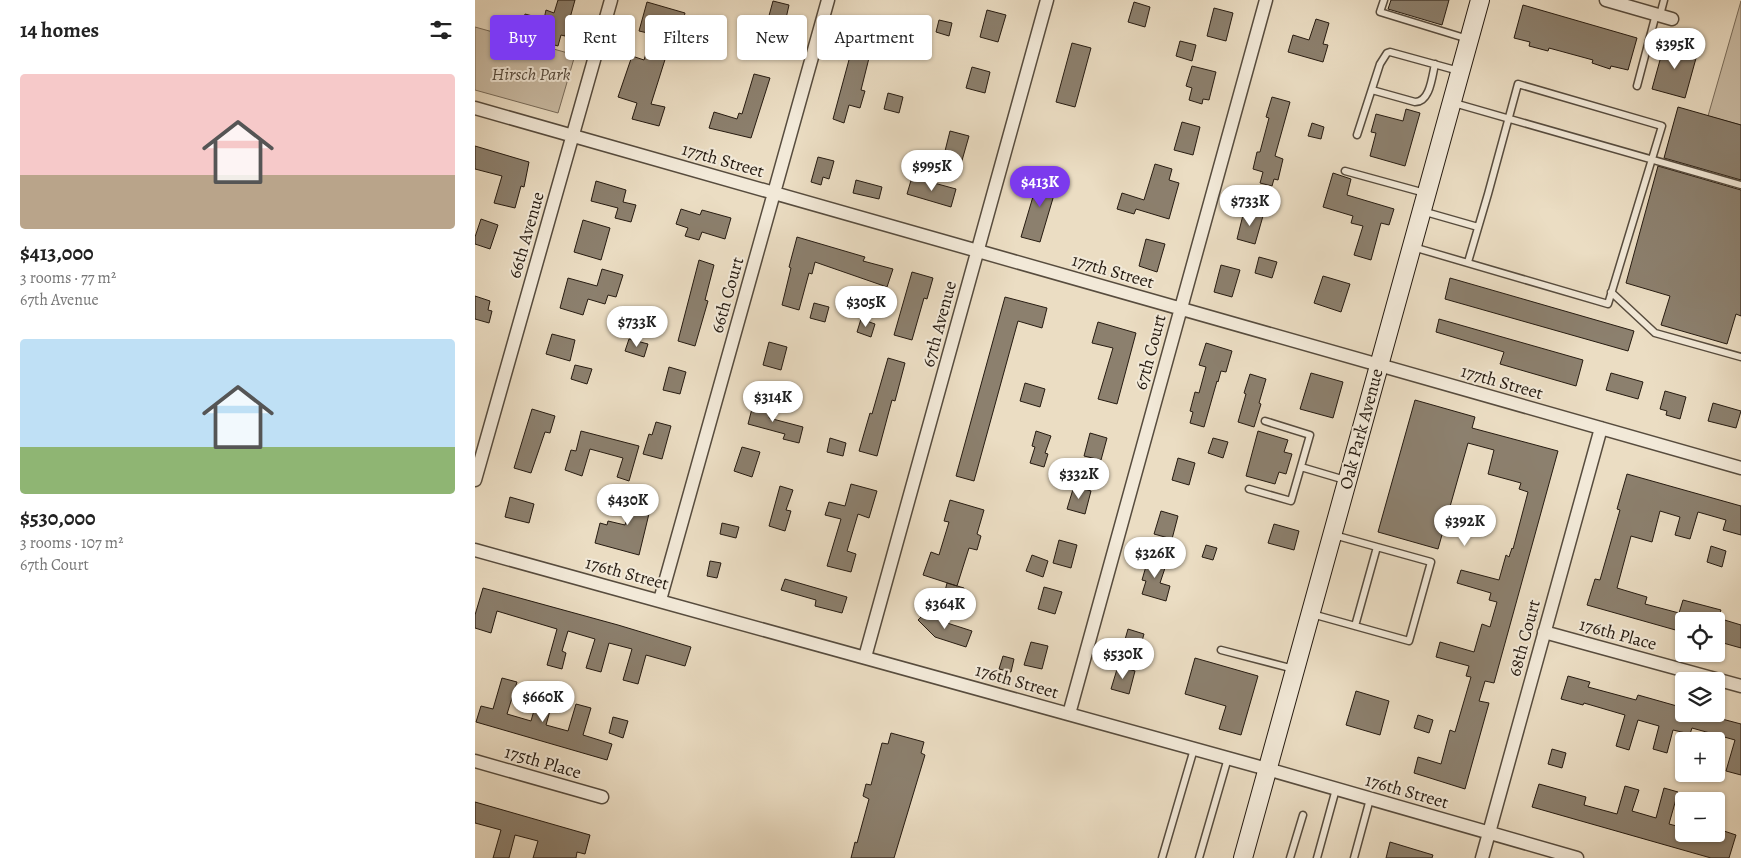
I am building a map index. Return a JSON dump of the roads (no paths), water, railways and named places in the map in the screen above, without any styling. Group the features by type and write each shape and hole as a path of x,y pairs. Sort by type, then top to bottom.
{"street":[{"name":"66th Avenue","path":"475,480 611,0"},
{"name":"66th Court","path":"660,600 828,0"},
{"name":"67th Avenue","path":"865,657 1047,0"},
{"name":"67th Court","path":"1069,714 1265,0"},
{"name":"Oak Park Avenue","path":"1243,858 1480,0"},
{"path":"1606,0 1662,16"},
{"name":"177th Street","path":"475,108 1741,468"},
{"name":"68th Court","path":"1482,858 1601,428"},
{"name":"176th Street","path":"475,550 1228,758 1577,858"},
{"name":"176th Place","path":"1544,632 1741,686"},
{"name":"175th Place","path":"475,761 602,797"}],"lane":[{"path":"1384,0 1380,12 1469,39"},
{"path":"1637,86 1662,16 1664,0"},
{"path":"1357,135 1380,64 1387,53 1390,52 1460,72"},
{"path":"1372,90 1420,102 1424,99 1435,64"},
{"path":"1412,247 1608,304 1662,126 1518,84 1468,262"},
{"path":"1451,102 1741,185"},
{"path":"1345,171 1426,193"},
{"path":"1422,211 1478,227"},
{"path":"1611,292 1655,333 1741,357"},
{"path":"1249,489 1291,501 1310,435 1265,421"},
{"path":"1301,468 1347,480"},
{"path":"1310,614 1409,641 1431,562 1332,534"},
{"path":"1355,626 1377,547"},
{"path":"1221,650 1295,670"},
{"path":"1162,858 1194,749"},
{"path":"1199,858 1228,758"},
{"path":"1317,858 1336,789"},
{"path":"1354,858 1370,799"},
{"path":"1290,858 1303,815"}],"park label":[{"name":"Hirsch Park","path":"531,74"}]}
